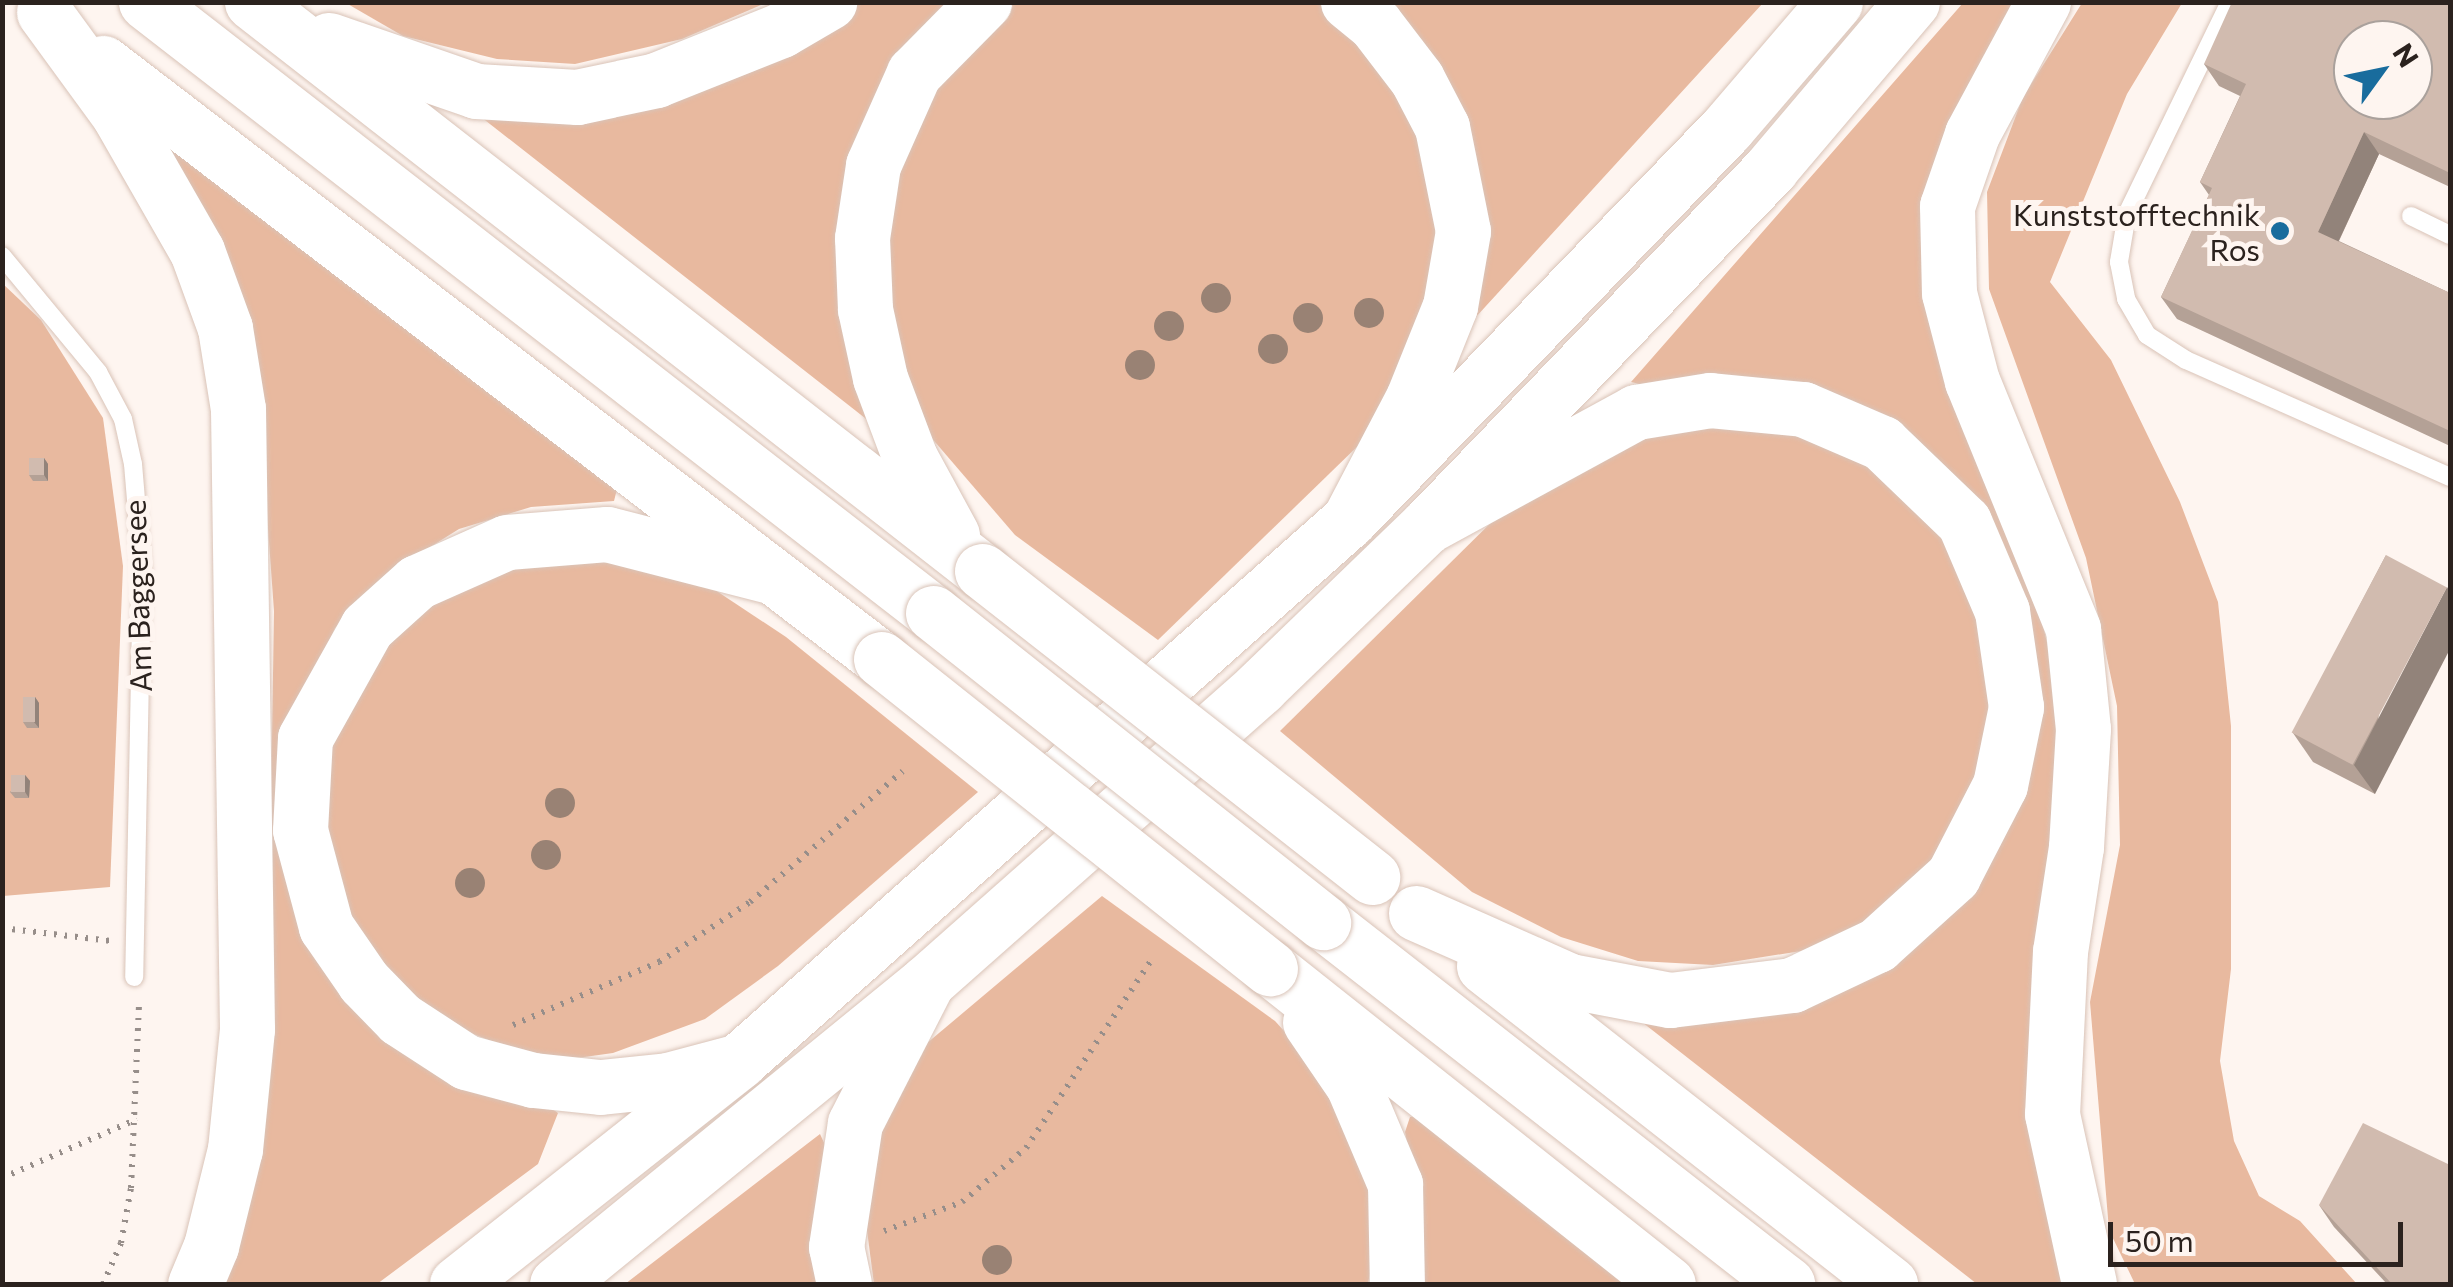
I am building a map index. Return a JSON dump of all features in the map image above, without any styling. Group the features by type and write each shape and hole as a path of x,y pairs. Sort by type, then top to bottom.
{"highway":[{"path":"146,2 1787,1284"},
{"path":"259,8 394,66 476,90 577,97 656,80 781,30 828,2"},
{"path":"972,563 910,458 880,378 865,308 862,238 873,165 914,73 984,2"},
{"path":"1348,2 1375,24 1417,79 1442,128 1464,231 1450,306 1413,398 1349,520"},
{"path":"457,1284 740,1061 1349,520 1727,128 1835,2"},
{"path":"556,1284 927,982 1260,687 1427,526 1771,168 1912,2"},
{"path":"2043,2 1972,134 1948,206 1949,292 1972,382 2073,629 2084,729 2076,847 2060,951 2052,1114 2089,1284"},
{"path":"38,7 881,659 1668,1284"},
{"path":"38,7 119,115 198,252 225,328 238,409 247,1029 235,1149 212,1246 195,1284"},
{"path":"259,8 1890,1284"},
{"path":"1416,913 1570,981 1654,997 1792,985 1877,946 1954,876 2000,785 2016,708 2002,612 1964,522 1882,443 1803,410 1710,400 1636,412 1427,526"},
{"path":"740,1061 668,1080 600,1087 533,1080 466,1062 446,1049 376,994 326,928 300,830 305,738 367,627 417,582 506,542 607,534 774,577"},
{"path":"1278,974 1380,1138 1396,1184 1401,1228 1397,1284"},
{"path":"840,1266 855,1122 927,982"}],"lane":[{"path":"2230,2 2126,214 2120,262 2126,299 2147,335 2186,360 2450,477"},
{"path":"2411,216 2450,235"},
{"name":"Am Baggersee","path":"2,256 98,372 123,419 133,464 142,571 134,977"}],"path":[{"path":"446,1049 659,962 750,902 903,772"},
{"path":"2,928 135,944"},
{"path":"840,1266 962,1202 1026,1148 1150,962"},
{"path":"103,1284 121,1243 137,1119 134,977"},
{"path":"2,1178 137,1119"}],"shaded area":[{"path":"346,3 766,3 682,39 575,64 497,59 403,36"},
{"path":"855,3 958,3 861,157 879,429 453,95 482,100"},
{"path":"1008,3 1329,3 1365,35 1446,191 1438,304 1363,441 1158,640 1015,535 929,435 891,335 888,193 950,59"},
{"path":"1366,3 1763,3 1475,318 1467,296 1475,227"},
{"path":"1963,3 2015,3 1936,174 2052,664 2060,757 2070,1284 1977,1284 1624,1008 1853,972 2030,730 1919,450 1631,382"},
{"path":"2082,3 2182,3 2127,94 2050,282 2111,360 2180,502 2218,602 2231,726 2231,969 2220,1061 2234,1141 2259,1196 2300,1221 2357,1284 2135,1284 2109,1230 2090,1002 2120,845 2117,706 2086,558 1989,289 1987,192 2023,97"},
{"path":"163,134 617,489 614,501 531,507 459,529 403,564 335,628 284,746 305,935 558,1113 538,1164 377,1284 221,1284 266,1118 274,611 254,335 221,250"},
{"path":"2,283 41,320 103,418 123,566 110,887 3,896"},
{"path":"1712,415 1836,439 1935,515 1995,652 1980,787 1922,882 1826,947 1713,965 1638,961 1561,937 1472,892 1280,731 1521,493 1585,453"},
{"path":"536,552 682,568 786,637 978,792 778,966 705,1019 613,1053 570,1059 506,1047 446,1023 408,997 343,908 325,858 327,759 362,675 423,605"},
{"path":"1102,896 1275,1021 1316,1066 1370,1175 1377,1234 1368,1284 874,1284 862,1192 873,1134 920,1049"},
{"path":"1424,1115 1639,1284 1413,1284 1422,1217 1405,1132 1410,1117"},
{"path":"820,1134 826,1147 815,1217 824,1284 625,1284"}],"building":[{"name":"Kunststofftechnik Ros","path":"2232,2 2450,2 2450,173 2364,132 2318,232 2450,293 2450,431 2161,297 2212,188 2200,182 2246,84 2204,64"},
{"path":"29,458 44,458 44,475 29,475"},
{"path":"2386,555 2447,587 2353,765 2292,732"},
{"path":"23,697 35,697 35,722 23,722"},
{"path":"11,775 25,775 25,792 11,792"},
{"path":"2363,1123 2450,1165 2450,1284 2392,1284 2319,1205"}],"place":[{"name":"Kunststofftechnik Ros","path":"2280,231"}]}
